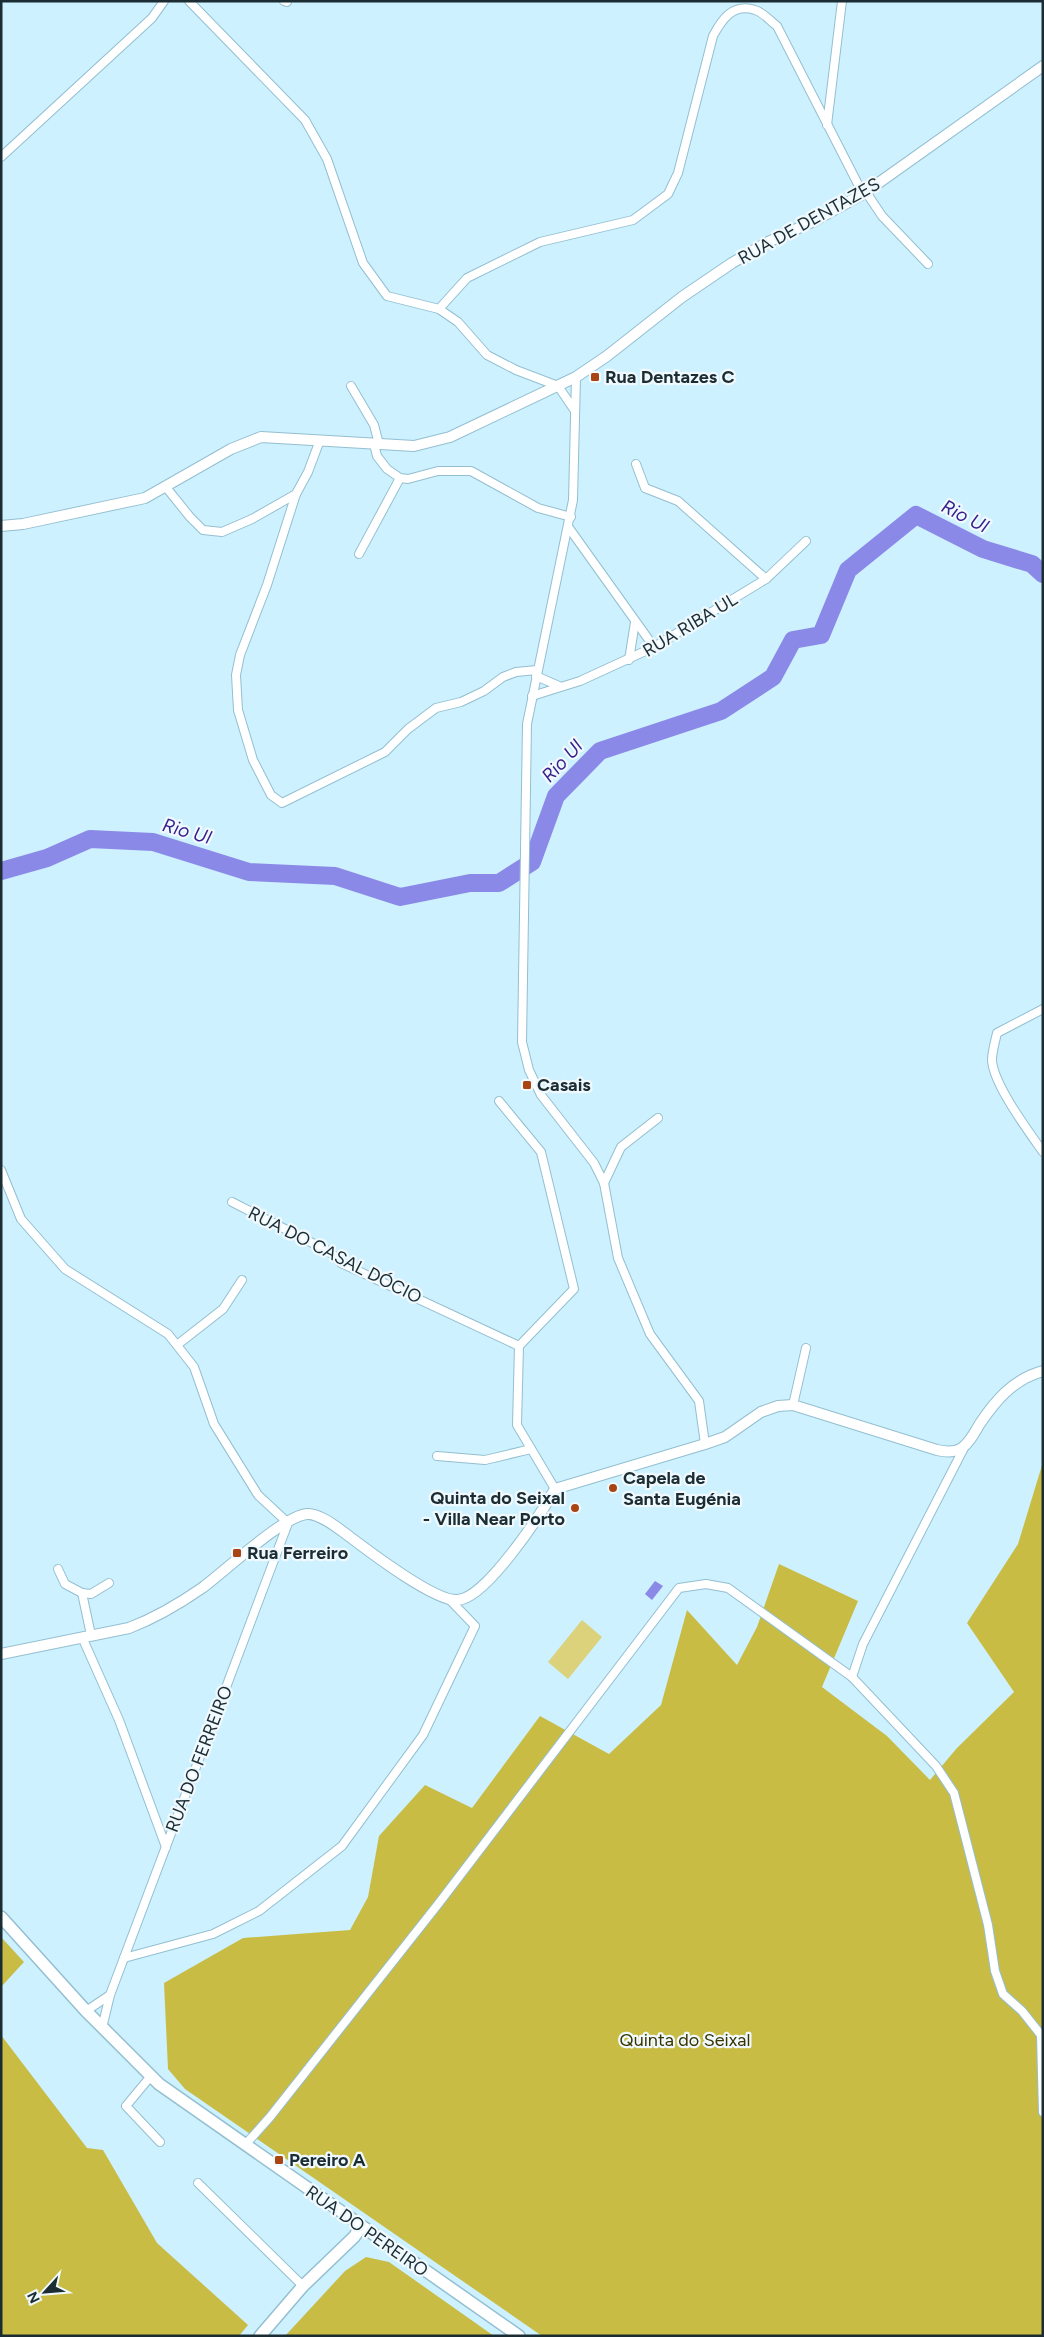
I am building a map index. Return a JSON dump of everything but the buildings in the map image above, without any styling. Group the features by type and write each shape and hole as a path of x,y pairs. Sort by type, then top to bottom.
{"main road":[{"name":"RUA DO PEREIRO","path":"1,1917 102,2028 159,2084 519,2336"},
{"path":"260,2336 303,2286 354,2237 361,2227"}],"street":[{"path":"1,157 152,18 164,1"},
{"path":"189,1 305,120 327,159 364,263 387,296 439,309 458,322 487,355 516,370 558,386 575,411"},
{"path":"752,1 756,10 777,26 864,193 882,216 928,264"},
{"path":"827,125 842,1"},
{"path":"439,309 467,278 540,242 633,220 668,194 678,173 713,36 723,18 738,8 756,10"},
{"name":"RUA DE DENTAZES","path":"1,526 23,524 145,498 231,449 261,437 414,446 450,437 576,377 607,356 682,297 732,263 768,242 864,193 1042,68"},
{"path":"576,377 571,517 536,673 527,724 522,1042 529,1070 541,1095 594,1163 604,1183 618,1258 650,1334 699,1401 705,1444"},
{"path":"351,386 374,425 377,456 387,469 400,478 408,479 438,471 471,471 538,508 571,517"},
{"path":"320,440 308,472 296,494 267,586 240,655 236,675 238,710 253,760 271,795 282,804 301,796 368,759 385,752 408,728 436,708 461,702 484,691 503,677 516,672 536,673 559,686"},
{"path":"636,464 645,488 678,501 766,579"},
{"path":"359,554 400,478"},
{"path":"165,486 190,518 203,530 222,532 252,519 296,494"},
{"path":"569,528 654,647"},
{"name":"RUA RIBA UL","path":"532,696 559,686 580,682 654,647 766,579 806,541"},
{"path":"629,660 636,622"},
{"path":"1043,1009 997,1033 992,1062 1002,1087 1021,1122 1043,1152"},
{"path":"499,1101 541,1152 574,1289 519,1346 516,1425 555,1489"},
{"path":"604,1183 621,1146 658,1118"},
{"path":"1,1170 20,1219 65,1269 168,1334 177,1345 194,1367 214,1424 258,1495 288,1522"},
{"name":"RUA DO CASAL DÓCIO","path":"232,1202 330,1252 341,1263 519,1346"},
{"path":"177,1345 223,1309 242,1280"},
{"path":"794,1405 806,1348"},
{"path":"852,1677 863,1644 965,1446 993,1404 1003,1393 1026,1378 1043,1371"},
{"path":"450,1599 465,1599 482,1589 540,1517 555,1489 725,1437 769,1409 794,1405 937,1450 953,1452 965,1446"},
{"path":"437,1456 486,1460 531,1449"},
{"path":"1,1654 129,1628 165,1612 204,1587 266,1537 288,1522 301,1515 309,1514 316,1516 343,1532 404,1576 450,1599 476,1626 423,1735 342,1846 259,1911 213,1934 124,1958"},
{"name":"RUA DO FERREIRO","path":"102,2028 110,1995 288,1522"},
{"path":"58,1569 65,1584 82,1593 90,1594 109,1583"},
{"path":"245,2145 270,2117 439,1903 679,1588 706,1584 728,1588 852,1677 936,1766 954,1793 988,1925 994,1971 1004,1994 1022,2011 1041,2035 1043,2112"},
{"path":"82,1593 87,1636 166,1847"},
{"path":"86,2011 110,1995"},
{"path":"151,2076 126,2106 160,2142"},
{"path":"198,2183 303,2286"}],"shaded area":[{"path":"655,1581 663,1586 652,1600 645,1594"},
{"path":"582,1620 602,1637 568,1679 548,1662"}],"green space":[{"name":"Quinta do Seixal","path":"1043,1462 1043,2336 542,2336 185,2089 168,2069 164,1983 243,1938 350,1930 368,1897 379,1836 425,1785 472,1808 540,1716 609,1754 661,1705 687,1610 737,1665 757,1627 779,1564 858,1601 822,1687 887,1736 930,1780 957,1748 1014,1692 967,1623 1018,1544"},
{"path":"1,1937 24,1962 1,1987"},
{"path":"1,2035 87,2148 103,2150 157,2243 248,2325 239,2336 1,2336"},
{"path":"366,2257 389,2262 494,2336 285,2336 345,2271"}],"waterway":[{"name":"Rio Ul","path":"1,871 47,858 90,839 153,842 249,872 335,876 400,897 470,883 499,883 532,862 556,796 600,751 721,711 773,677 793,640 821,635 848,570 916,515 983,549 1032,564 1043,574"}],"place":[{"name":"Rua Dentazes C","path":"595,377"},
{"name":"Casais","path":"527,1085"},
{"name":"Capela de Santa Eugénia","path":"613,1488"},
{"name":"Quinta do Seixal - Villa Near Porto","path":"575,1508"},
{"name":"Rua Ferreiro","path":"237,1553"},
{"name":"Pereiro A","path":"279,2160"}]}
